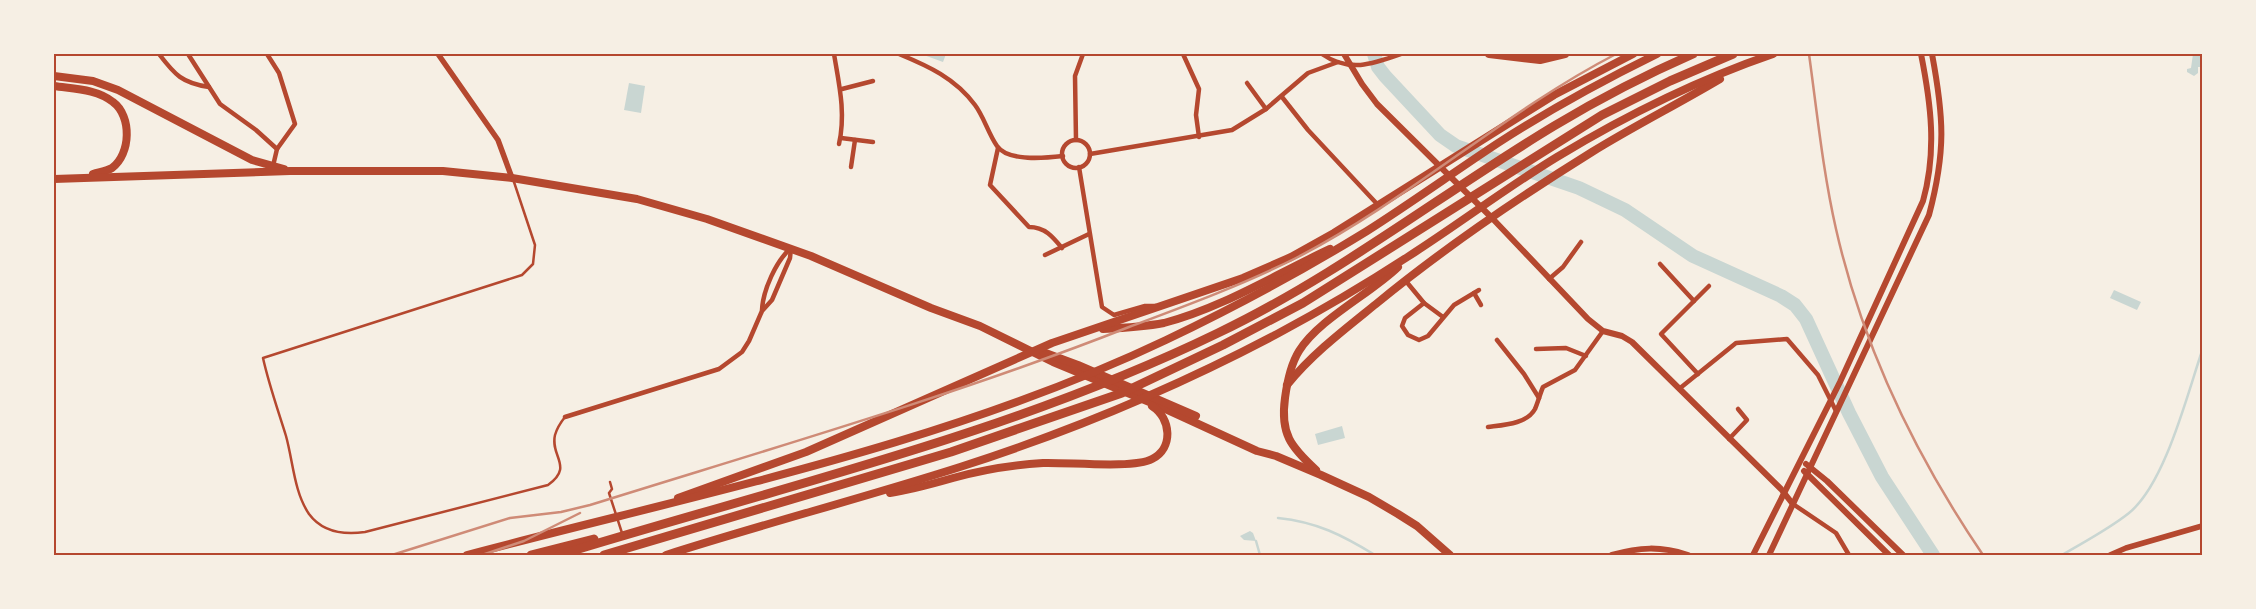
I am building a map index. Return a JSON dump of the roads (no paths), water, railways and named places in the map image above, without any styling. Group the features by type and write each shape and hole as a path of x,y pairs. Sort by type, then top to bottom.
{"highway":[{"path":"559,555 952,438 1112,380 1219,333 1274,304 1405,224 1518,148 1630,84 1693,54"},
{"path":"604,555 951,452 1122,393 1216,349 1290,310 1415,234 1536,155 1636,98 1733,54"},
{"path":"531,555 684,517"},
{"path":"624,551 691,529"}],"main road":[{"path":"1344,54 1350,66 1377,104 1492,218 1588,319 1603,331 1629,340 1792,502"},
{"path":"1489,54 1540,60 1565,54"},
{"path":"653,509 846,435 1033,351 1243,278 1291,257 1324,240 1554,95 1633,54"},
{"path":"467,555 653,509 904,438 1070,381 1163,342 1250,299 1369,230 1498,143 1587,90 1657,54"},
{"path":"666,555 1025,445 1156,393 1285,330 1426,245 1554,160 1668,97 1773,54"},
{"path":"1753,555 1840,382 1912,229 1924,196 1929,175 1932,126 1921,54"},
{"path":"1769,555 1809,465 1921,232 1938,180 1943,126 1932,54"},
{"path":"1287,385 1302,367 1405,280 1492,218 1566,169 1743,65"},
{"path":"54,76 93,82 118,90 252,160 290,171"},
{"path":"54,86 104,95 116,103 125,117 128,134 116,163 104,171 79,178"},
{"path":"54,178 290,171 443,171 512,178 588,189 637,199 707,219 791,248 931,308 980,326 1069,368 1124,392 1160,405 1166,420 1167,437 1160,453 1146,462 1130,464 1028,464 993,469 906,490 875,492"},
{"path":"1096,329 1144,327 1182,317 1246,290 1369,230"},
{"path":"1321,475 1292,448 1285,430 1283,409 1287,385 1297,355 1312,335 1391,274 1410,255"},
{"path":"1033,351 1042,352 1078,365 1257,451 1276,456 1369,497 1417,526 1450,555"},
{"path":"1800,463 1809,465 1903,555"},
{"path":"1800,463 1805,474 1888,555"},
{"path":"1612,555 1641,548 1673,550 1688,555"}],"street":[{"path":"159,54 173,72 189,84 209,87"},
{"path":"188,54 220,104 277,149"},
{"path":"267,54 279,73 295,124 277,149 273,166"},
{"path":"438,54 498,140 512,178"},
{"path":"834,54 842,89 841,138 839,144"},
{"path":"899,54 947,76 974,104 998,148 1019,157 1034,159 1063,156"},
{"path":"1076,140 1075,76 1083,54"},
{"path":"1183,54 1199,89 1196,115 1199,137"},
{"path":"1322,54 1350,66 1368,64 1401,54"},
{"path":"1090,154 1232,130 1250,121 1308,73 1338,62"},
{"path":"842,89 873,81"},
{"path":"1247,83 1266,109"},
{"path":"1282,96 1308,130 1378,205"},
{"path":"841,138 873,142"},
{"path":"851,167 855,140"},
{"path":"1076,140 1084,142 1090,154 1086,164 1079,167 1067,164 1063,156 1064,147 1076,140"},
{"path":"998,148 990,185 1029,227 1036,227 1050,233 1062,248"},
{"path":"1079,167 1099,298 1103,309 1114,315 1145,306 1157,307"},
{"path":"1045,255 1089,234"},
{"path":"1549,279 1563,267 1581,242"},
{"path":"762,312 763,298 783,255 791,248"},
{"path":"565,417 719,369 742,352 762,312 772,300 790,258 791,248"},
{"path":"1660,264 1694,301"},
{"path":"1405,280 1424,303 1443,316"},
{"path":"1698,374 1661,334 1709,286"},
{"path":"1424,303 1404,318 1402,326 1408,335 1420,340 1428,336 1454,305 1476,292 1481,305"},
{"path":"1488,427 1516,422 1526,418 1534,411 1543,387 1574,370 1603,331"},
{"path":"1679,389 1736,343 1787,339 1818,375 1837,409"},
{"path":"1497,340 1524,374 1538,398"},
{"path":"1536,349 1566,348 1586,356"},
{"path":"1729,439 1748,420 1738,409"},
{"path":"1792,502 1797,509 1827,525 1836,533 1849,555"},
{"path":"2110,555 2126,548 2202,526"}],"lane":[{"path":"512,178 535,245 534,264 522,275 263,358 287,439 290,461 309,514 322,526 334,532 347,534 365,532 548,485 558,478 561,466 555,443 555,435 565,417"},
{"path":"610,482 612,489 609,492 624,538"},
{"path":"624,551 628,555"}],"waterway":[{"path":"1374,54 1378,67 1385,76 1440,135 1456,146 1579,188 1625,210 1693,256 1781,296 1795,305 1806,319 1849,413 1882,477 1933,555"},
{"path":"2062,555 2121,519 2142,500 2164,461 2182,414 2202,351"},
{"path":"1278,518 1329,530 1375,555"},
{"path":"1256,541 1260,555"}],"railway":[{"path":"392,555 510,518 561,512 590,505 861,421 996,376 1213,295 1276,268 1338,235 1378,210 1535,102 1616,54"},
{"path":"1809,54 1831,207 1847,273 1861,316 1876,358 1914,439 1935,479 1983,555"},
{"path":"482,555 524,541 580,513"}]}
